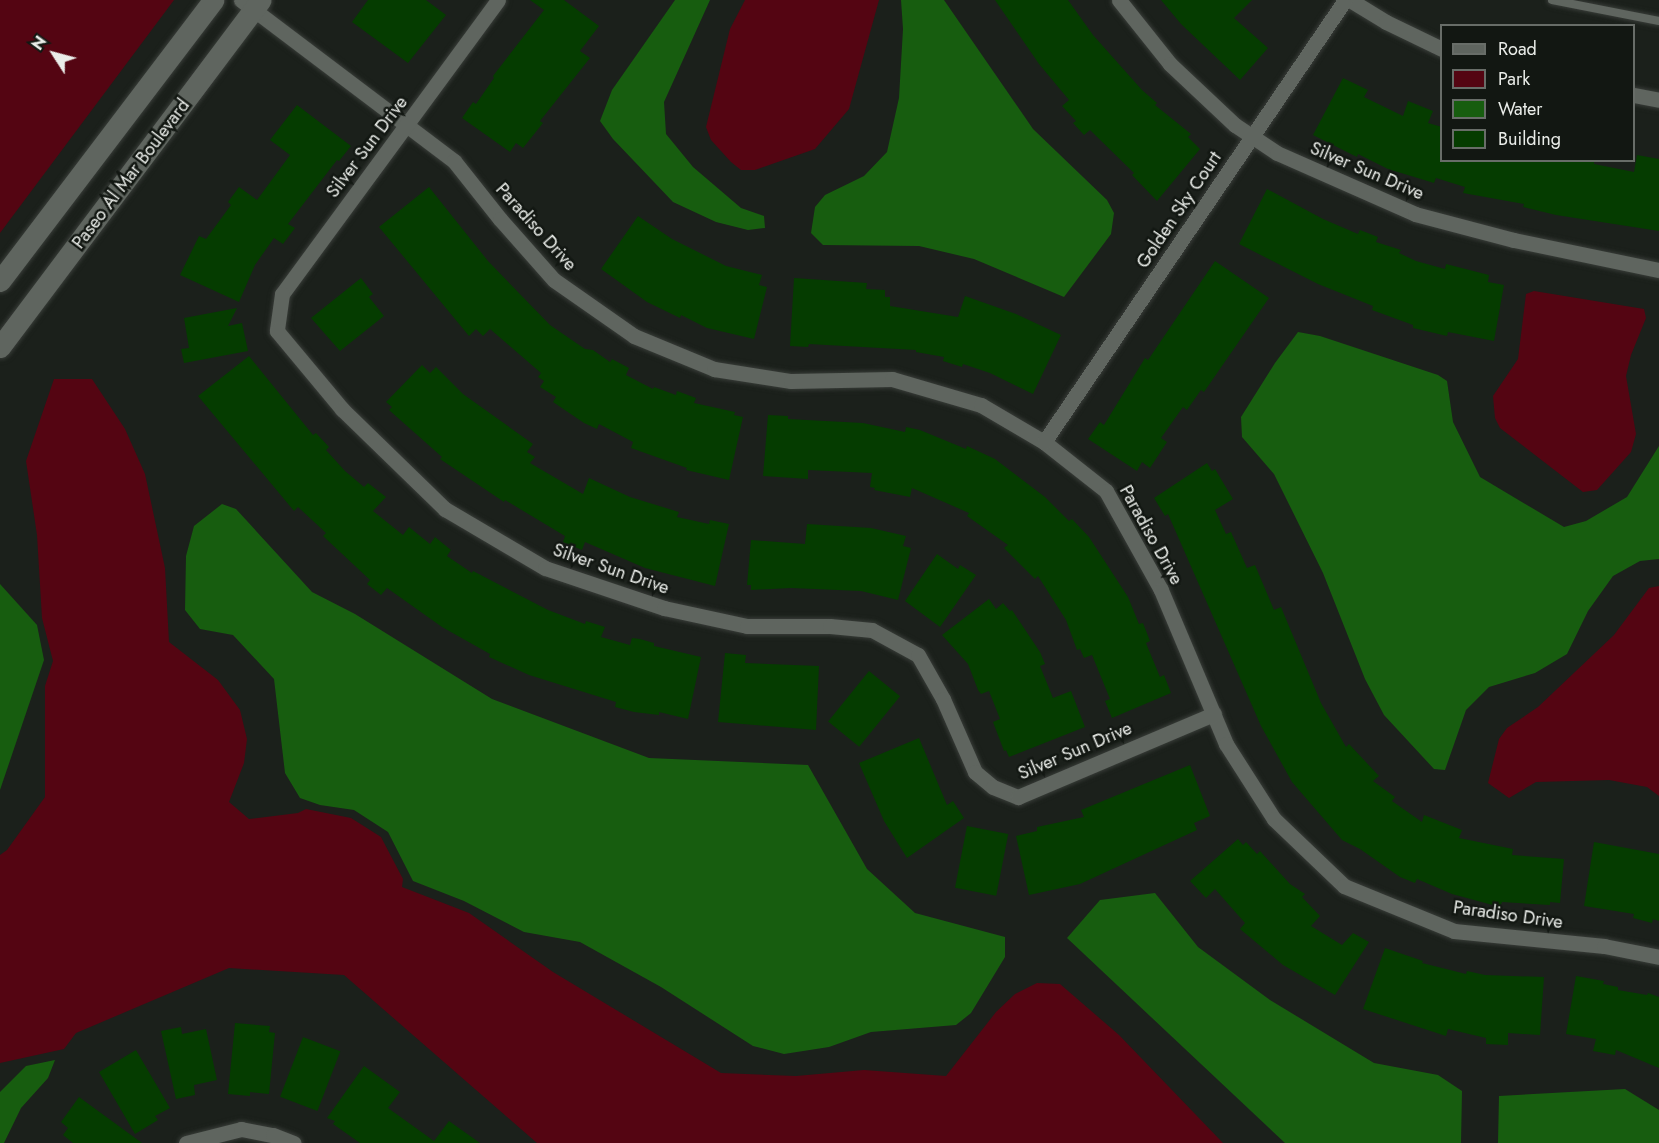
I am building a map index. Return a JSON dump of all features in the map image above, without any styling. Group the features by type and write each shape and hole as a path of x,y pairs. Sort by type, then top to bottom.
{"main road":[{"path":"0,281 213,0"},
{"name":"Paseo Al Mar Boulevard","path":"0,347 252,3"}],"street":[{"name":"Silver Sun Drive","path":"498,0 407,127 282,294 277,331 342,409 445,509 545,568 664,608 747,626 830,626 872,630 918,655 943,699 975,772 993,787 1018,797 1214,714"},
{"name":"Silver Sun Drive","path":"1119,0 1170,64 1235,125 1277,153 1415,214 1514,240 1659,270"},
{"name":"Golden Sky Court","path":"1044,442 1345,0"},
{"path":"1350,0 1386,22 1440,48"},
{"name":"Paradiso Drive","path":"252,3 407,127 454,161 500,219 554,280 634,336 714,369 791,381 892,379 981,405 1044,442 1106,491 1161,590 1226,744 1274,819 1344,886 1454,931 1604,946 1659,957"},
{"path":"1635,95 1659,100"},
{"path":"186,1143 242,1129 273,1135 294,1143"}],"lane":[{"path":"1552,0 1659,21"}],"green space":[{"path":"0,0 174,0 0,233"},
{"path":"745,0 879,0 849,109 815,149 755,170 741,170 731,162 711,140 706,127 730,29"},
{"path":"1534,291 1644,309 1646,318 1631,355 1626,376 1636,434 1631,452 1597,490 1583,492 1500,428 1495,418 1493,396 1518,359 1526,294"},
{"path":"54,379 92,379 125,429 145,474 165,568 169,642 218,680 240,710 247,739 244,763 229,802 249,819 298,813 306,809 351,818 381,837 403,879 402,887 469,913 553,972 721,1073 796,1076 864,1070 946,1076 996,1012 1015,994 1037,983 1060,984 1119,1035 1223,1143 537,1143 344,975 229,968 76,1033 64,1049 0,1063 0,855 7,850 45,797 45,686 53,661 42,618 37,535 26,461"},
{"path":"1659,586 1659,796 1647,787 1609,780 1536,782 1509,798 1488,783 1499,739 1507,728 1538,707 1614,635 1649,588"}],"water":[{"path":"675,0 710,0 664,102 666,134 693,167 741,208 764,216 765,228 748,230 716,222 673,202 613,139 600,121 612,90"},
{"path":"901,0 944,0 1033,129 1107,200 1114,213 1111,234 1064,297 974,259 919,246 823,245 811,233 815,207 825,195 864,176 887,152 899,98 903,29"},
{"path":"1298,332 1320,336 1438,375 1447,381 1453,422 1480,477 1564,527 1586,521 1627,497 1659,446 1659,559 1640,561 1613,576 1588,611 1567,654 1535,673 1489,687 1466,710 1445,770 1434,769 1384,715 1365,679 1323,573 1274,474 1242,437 1241,417 1275,363"},
{"path":"222,504 236,509 312,592 355,614 492,699 649,758 808,765 867,869 915,913 1005,937 1005,957 971,1013 956,1025 871,1032 829,1047 784,1054 753,1046 661,987 580,942 524,932 464,901 413,881 388,832 354,810 320,805 300,798 285,773 274,679 233,635 200,629 185,610 186,556 194,526"},
{"path":"0,584 37,625 44,660 0,790"},
{"path":"1155,893 1198,947 1270,1000 1374,1063 1438,1075 1462,1091 1461,1143 1285,1143 1067,938 1100,900"},
{"path":"55,1060 48,1078 21,1108 4,1143 0,1143 0,1092 26,1066"},
{"path":"1625,1089 1659,1110 1659,1143 1498,1143 1499,1096"}],"building":[{"path":"368,0 426,0 446,15 408,63 352,22"},
{"path":"530,0 564,0 599,26 580,51 590,58 540,121 543,123 523,148 516,143 510,152 462,118 473,102 476,104 494,78 493,76 544,10"},
{"path":"995,0 1068,0 1093,35 1142,90 1157,103 1155,105 1191,134 1188,137 1200,149 1157,201 1132,175 1134,173 1090,130 1084,135 1073,123 1076,121 1062,106 1069,100 1039,64"},
{"path":"1161,0 1252,0 1234,18 1268,48 1240,80 1181,24"},
{"path":"1343,78 1368,90 1364,97 1403,116 1408,101 1433,111 1428,123 1440,126 1440,162 1594,162 1594,164 1634,172 1637,155 1659,159 1659,231 1556,215 1523,207 1524,204 1463,193 1465,187 1436,178 1434,183 1388,169 1358,154 1357,157 1313,135"},
{"path":"297,105 351,146 339,161 337,160 288,224 295,228 283,244 274,238 255,265 239,302 180,275 199,236 206,239 231,205 228,202 239,187 257,200 290,155 270,140"},
{"path":"429,187 488,261 550,325 585,349 593,350 610,362 612,359 629,368 626,375 653,389 654,387 676,395 677,391 696,398 694,403 735,412 734,415 743,417 729,480 686,470 687,468 631,448 633,442 599,424 597,429 584,423 553,402 556,397 540,387 544,381 538,377 541,373 490,329 483,336 476,329 469,336 379,227"},
{"path":"1267,189 1323,219 1358,234 1360,230 1378,237 1376,242 1401,250 1399,253 1416,261 1445,269 1446,264 1489,275 1488,282 1504,285 1494,341 1448,332 1447,336 1413,328 1413,325 1372,310 1373,306 1318,284 1239,244"},
{"path":"638,216 672,239 726,266 762,275 759,285 767,287 754,339 707,328 681,315 680,318 647,302 601,269"},
{"path":"1215,261 1269,298 1204,392 1201,390 1187,410 1183,407 1161,438 1167,442 1150,468 1142,462 1137,471 1088,439 1100,422 1104,425 1145,358 1148,360"},
{"path":"361,278 373,294 369,297 384,316 340,351 311,318"},
{"path":"794,278 867,283 866,289 885,290 885,297 890,297 890,306 958,317 965,296 1016,314 1061,335 1033,394 990,373 963,364 962,367 943,361 944,357 916,352 916,350 809,344 808,347 790,346"},
{"path":"237,308 228,326 242,323 248,351 184,363 181,349 189,348 184,318"},
{"path":"249,356 313,435 316,433 329,447 326,450 345,471 364,487 368,483 386,497 373,511 403,535 409,527 430,544 435,537 451,550 447,556 472,573 473,571 548,610 585,624 586,621 605,627 601,637 630,645 632,638 640,639 654,643 654,646 701,657 688,719 659,712 659,715 615,707 616,702 529,675 489,657 490,654 442,627 387,588 381,595 367,584 370,580 323,536 326,533 298,507 294,511 198,396"},
{"path":"422,365 430,373 436,367 463,394 533,444 527,452 535,457 530,463 583,494 589,478 630,497 679,512 677,517 709,524 710,520 729,524 715,586 645,568 585,542 582,550 563,542 565,536 505,500 504,502 440,459 442,457 389,410 392,407 386,402"},
{"path":"768,415 788,416 788,419 863,423 905,432 906,427 920,430 966,449 967,446 995,459 1045,497 1069,521 1072,519 1089,537 1128,597 1139,624 1143,623 1150,641 1146,643 1160,677 1164,675 1171,693 1112,718 1105,701 1110,699 1092,655 1084,658 1080,649 1077,650 1066,620 1038,576 1035,579 1004,548 1008,545 967,516 969,513 912,488 910,497 874,490 875,488 870,487 872,473 808,470 808,479 763,476"},
{"path":"1207,463 1212,471 1215,469 1233,499 1215,510 1226,534 1231,532 1247,568 1255,565 1274,610 1281,607 1321,703 1346,747 1349,744 1379,776 1373,781 1395,797 1392,801 1422,822 1424,815 1462,830 1459,838 1513,849 1512,855 1564,859 1560,903 1550,902 1550,905 1502,902 1500,907 1452,894 1417,879 1415,883 1400,877 1360,849 1342,840 1292,782 1261,726 1168,514 1165,516 1154,498"},
{"path":"807,524 871,528 906,536 903,546 911,548 898,600 861,591 791,588 751,590 751,585 747,585 751,540 805,544"},
{"path":"937,554 958,569 960,565 976,575 940,627 905,601"},
{"path":"989,599 996,609 1003,603 1010,611 1012,610 1040,652 1045,664 1040,666 1053,698 1071,691 1085,727 1009,757 1006,750 1004,751 993,722 1000,719 989,691 981,694 968,664 942,635"},
{"path":"725,653 746,655 745,663 819,666 816,730 718,722"},
{"path":"869,671 900,696 859,747 828,722"},
{"path":"919,738 947,805 953,801 964,818 907,858 884,821 859,763"},
{"path":"1190,765 1210,816 1194,823 1197,830 1080,884 1029,895 1016,836 1037,831 1037,827 1084,817 1081,810"},
{"path":"967,826 1008,834 996,896 955,888"},
{"path":"1238,839 1243,845 1246,842 1257,854 1260,851 1290,884 1305,894 1302,897 1320,916 1311,926 1342,945 1353,933 1369,942 1335,995 1283,965 1240,929 1245,923 1215,889 1206,898 1190,881"},
{"path":"1594,842 1659,854 1659,921 1653,919 1652,923 1633,918 1634,914 1584,906"},
{"path":"1385,948 1423,961 1422,963 1466,974 1467,971 1485,975 1544,977 1540,1035 1508,1033 1508,1045 1486,1044 1486,1038 1448,1029 1446,1036 1363,1009"},
{"path":"1576,976 1604,981 1603,984 1618,987 1618,990 1647,995 1648,993 1659,997 1659,1068 1616,1050 1615,1055 1593,1051 1596,1039 1566,1034"},
{"path":"235,1023 270,1026 269,1032 275,1033 269,1094 250,1092 250,1096 228,1094"},
{"path":"181,1027 182,1034 206,1029 217,1080 194,1085 195,1095 176,1099 161,1031"},
{"path":"303,1037 340,1051 317,1111 280,1097"},
{"path":"136,1050 170,1108 155,1116 158,1120 135,1134 99,1072"},
{"path":"364,1066 400,1092 388,1108 434,1141 449,1121 480,1143 360,1143 333,1124 335,1121 327,1118"},
{"path":"79,1097 142,1143 73,1143 63,1135 68,1128 61,1122"}]}
